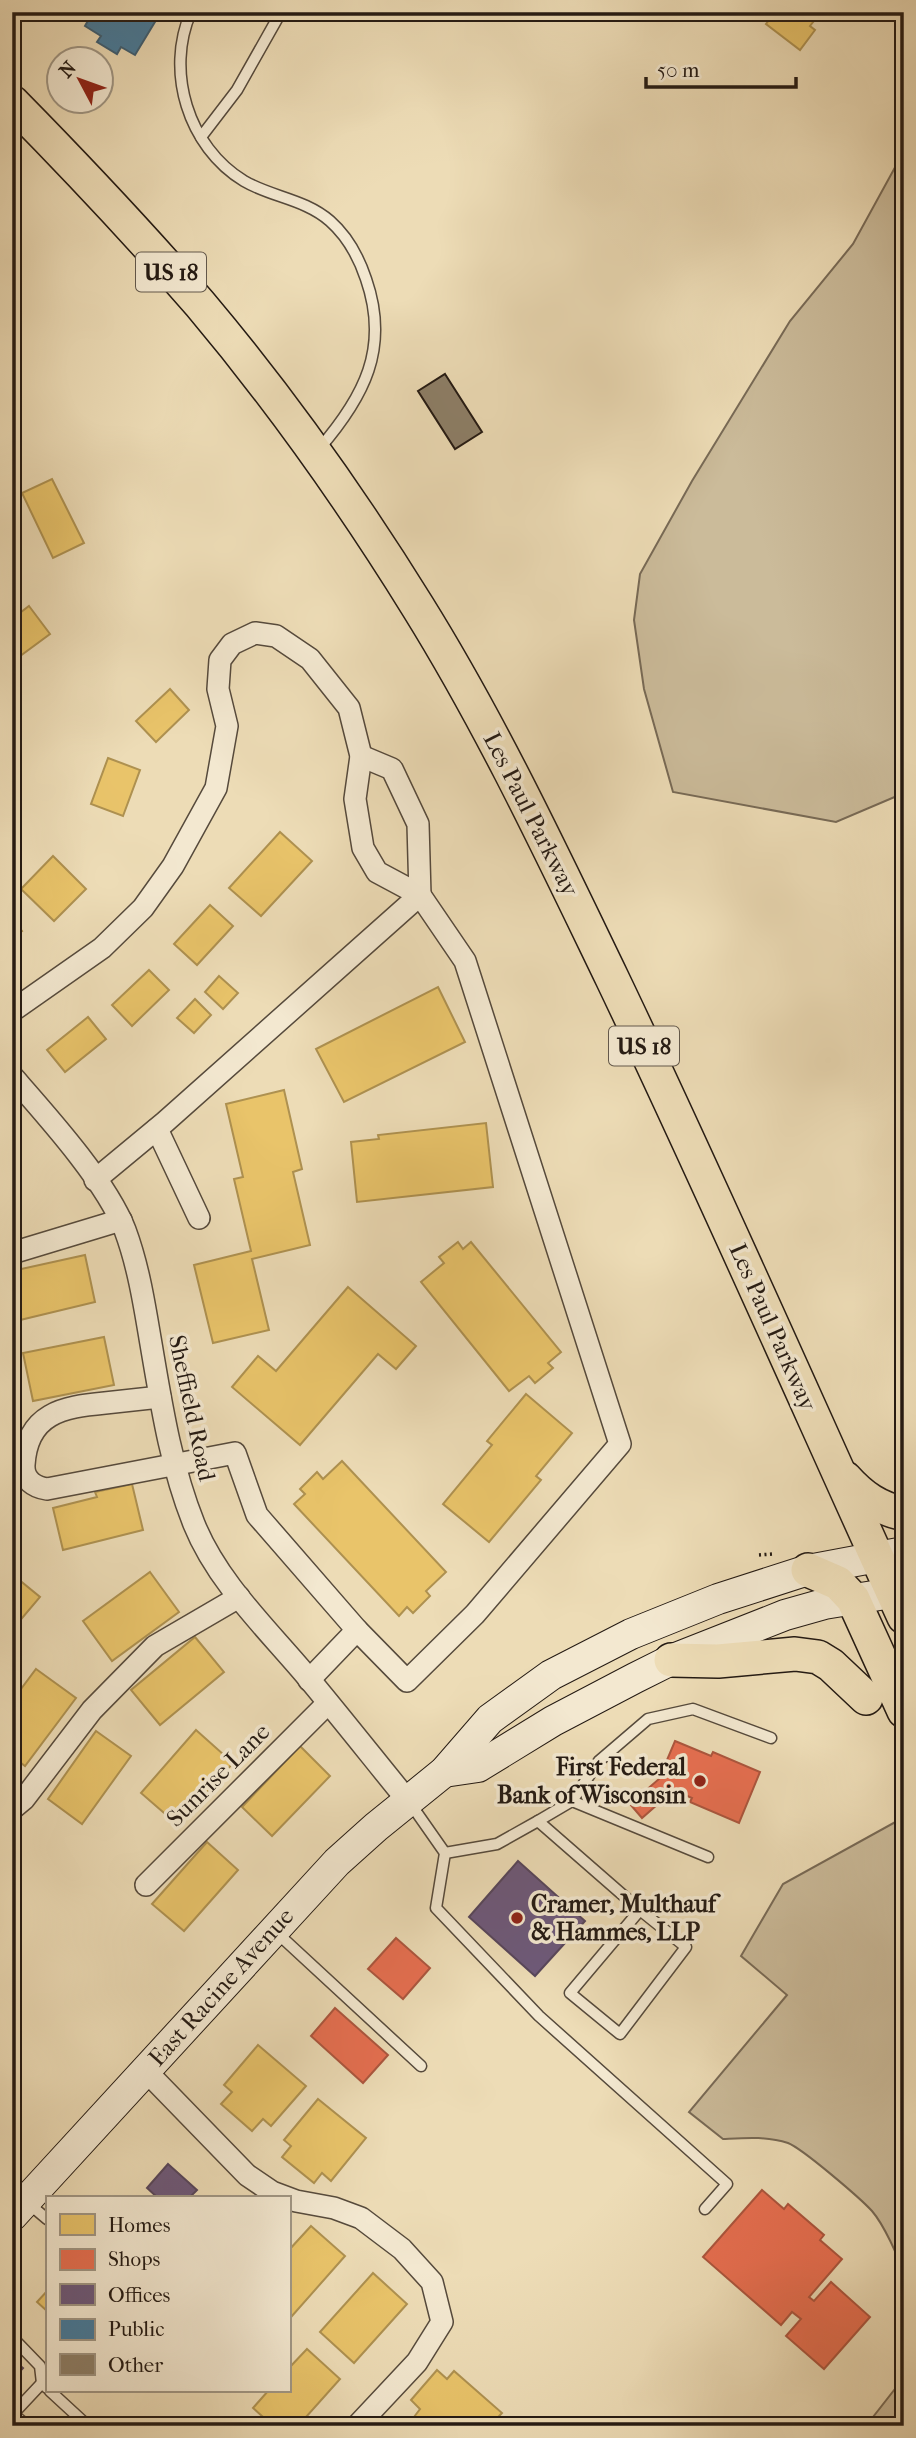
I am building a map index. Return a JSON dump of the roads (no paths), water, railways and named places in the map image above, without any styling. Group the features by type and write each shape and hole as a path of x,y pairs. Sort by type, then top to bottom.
{"main road":[{"name":"Les Paul Parkway","path":"12,102 101,193 201,306 315,454 423,615 532,812 694,1150 838,1471 890,1555 900,1600"},
{"path":"838,1471 856,1491 873,1504 904,1514"},
{"name":"East Racine Avenue","path":"28,2212 145,2070 337,1862 444,1772 490,1719 551,1675 631,1634 718,1599 808,1570 890,1555"},
{"path":"843,1563 863,1585 900,1600"},
{"path":"808,1570 838,1583 838,1602 904,1711"},
{"path":"444,1772 478,1767 553,1721 671,1660 785,1615 838,1602 900,1600"},
{"path":"671,1660 718,1661 795,1654 818,1657 831,1665 866,1698"}],"street":[{"path":"12,1011 102,948 143,908 173,866 216,789 227,726 218,689 220,660 232,644 255,633 276,636 310,659 349,708 361,756 355,799 363,848 377,872 420,895 465,961 621,1444 475,1614 407,1681 357,1630 257,1515 235,1452 47,1489 36,1488 27,1480 23,1469 26,1450 41,1423 54,1412 74,1406 160,1397"},
{"path":"95,1180 157,1129 420,895 418,824 392,769 361,756"},
{"name":"Sheffield Road","path":"12,1076 95,1180 121,1220 140,1279 174,1463 195,1526 206,1548 239,1597 408,1801"},
{"path":"157,1129 199,1218"},
{"path":"12,1253 121,1220"},
{"path":"12,1809 24,1799 92,1710 155,1646 239,1597"},
{"path":"309,1680 357,1630"},
{"name":"Sunrise Lane","path":"146,1885 328,1703"},
{"path":"145,2070 247,2175 283,2196"},
{"path":"290,2199 334,2208 361,2218 402,2249 432,2282 442,2322 416,2362 357,2426"}],"lane":[{"path":"191,12 180,49 180,75 185,102 201,137 222,164 245,181 306,206 329,221 348,243 363,268 375,303 376,336 368,371 355,401 315,454"},
{"path":"201,137 237,90 281,12"},
{"path":"444,1853 497,1844 572,1801 599,1761 648,1720 693,1709 771,1738"},
{"path":"408,1801 444,1853 436,1908 539,2016 727,2184 705,2209"},
{"path":"572,1801 708,1857"},
{"path":"538,1821 686,1947 621,2034 570,1993 640,1910"},
{"path":"274,1930 421,2066"},
{"path":"12,2337 40,2366 46,2387 13,2415 28,2426"},
{"path":"51,2392 88,2426"}],"place":[{"name":"First Federal Bank of Wisconsin","path":"700,1781"},
{"name":"Cramer, Multhauf & Hammes, LLP","path":"517,1918"}]}
